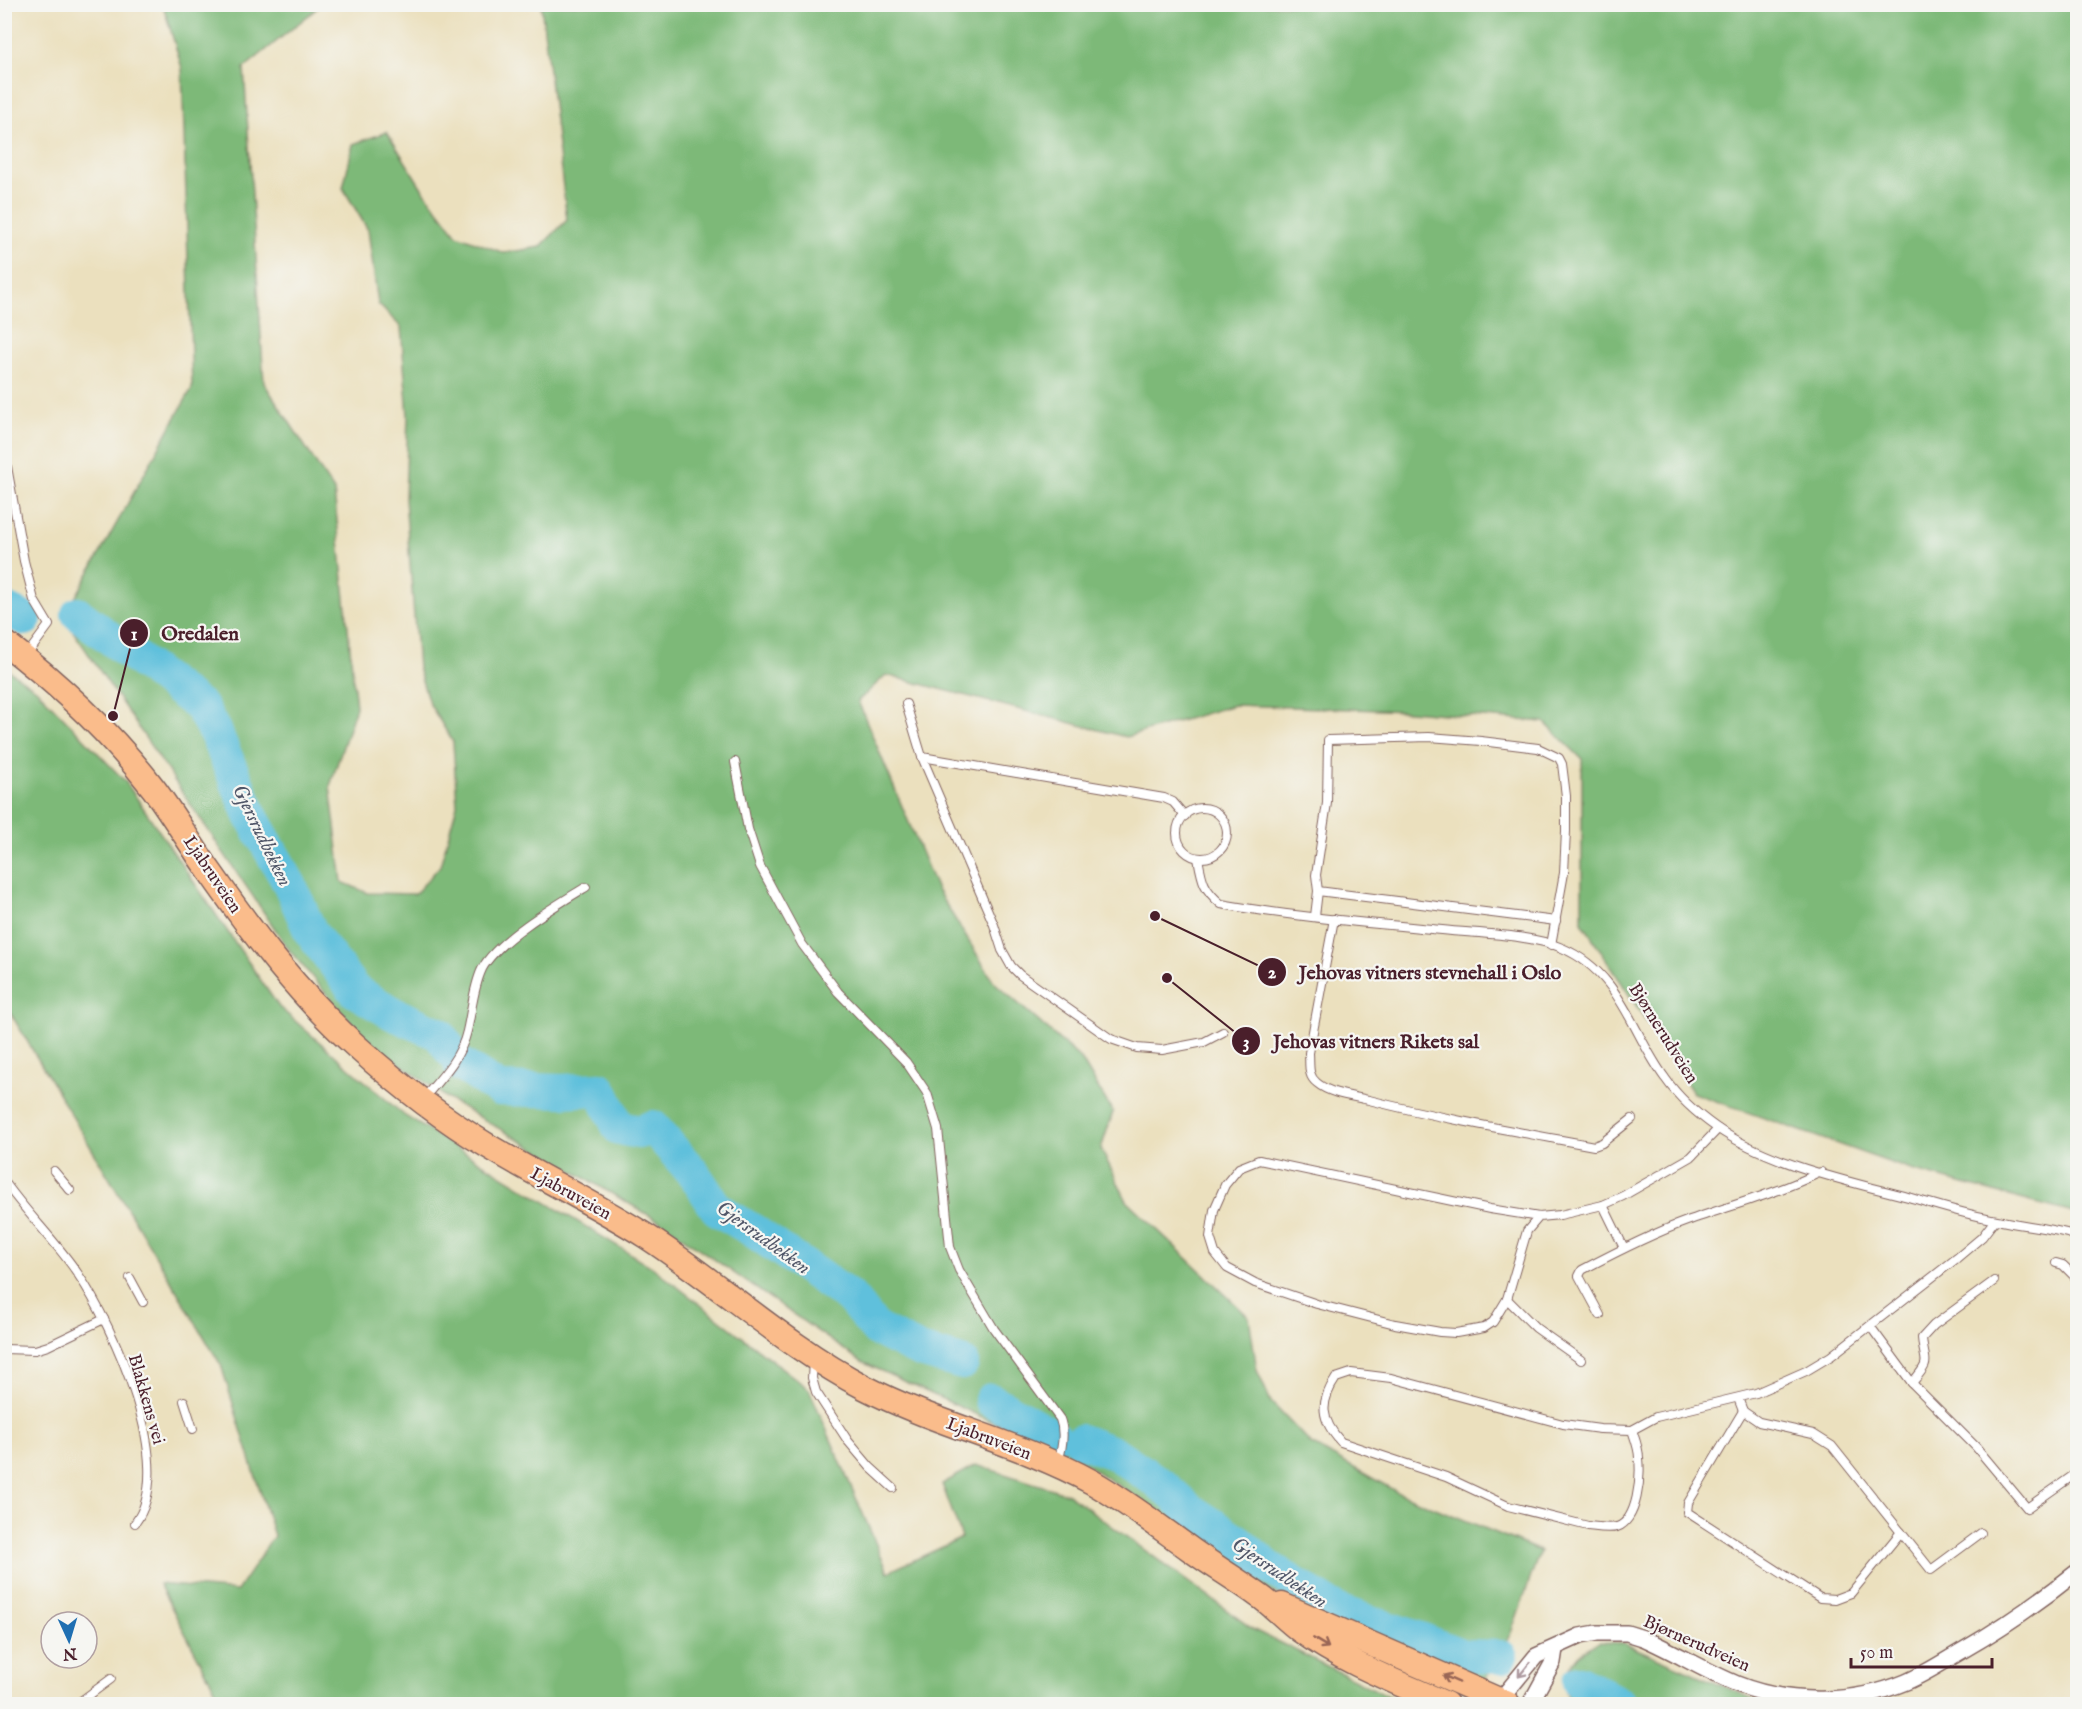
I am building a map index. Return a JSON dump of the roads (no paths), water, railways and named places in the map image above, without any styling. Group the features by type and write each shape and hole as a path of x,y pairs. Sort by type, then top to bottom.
{"main road":[{"name":"Ljabruveien","path":"4,642 84,711 140,771 242,918 309,1000 355,1045 422,1100 484,1144 646,1236 700,1272 814,1356 861,1385 904,1405 1016,1447 1076,1473 1124,1502 1258,1595 1302,1631 1357,1664 1446,1704"},
{"name":"Ljabruveien","path":"1258,1595 1505,1704"}],"street":[{"name":"Bjørnerudveien","path":"1505,1704 1505,1694 1536,1656 1580,1636 1612,1632 1627,1633 1655,1644 1737,1684 1790,1698 1836,1702 1865,1695 1920,1675 1995,1632 2078,1571"},
{"path":"1530,1704 1553,1662 1555,1649"}],"lane":[{"path":"4,450 18,535 34,600 49,625 25,658"},
{"path":"906,704 922,757 994,925 1002,950 1011,966 1020,975 1111,1039 1137,1048 1162,1050 1181,1048 1204,1042 1223,1032"},
{"path":"1315,916 1318,891 1316,875 1327,803 1328,741 1429,737 1519,744 1555,755 1562,764 1566,796 1564,873 1551,945"},
{"path":"922,757 1164,798 1173,802 1185,816"},
{"path":"735,762 748,829 760,866 802,944 838,992 906,1062 927,1093 940,1137 952,1254 980,1307 1060,1419 1064,1428 1057,1465"},
{"path":"1198,809 1211,810 1221,817 1226,828 1226,841 1219,851 1208,857 1198,858 1184,850 1178,839 1178,826 1185,816 1198,809"},
{"name":"Bjørnerudveien","path":"1198,858 1201,878 1209,894 1221,904 1334,919 1504,936 1551,945 1578,956 1606,979 1624,1005 1664,1077 1687,1104 1718,1129 1782,1160 1821,1172 1995,1220 2055,1229 2078,1236"},
{"path":"422,1100 450,1067 462,1046 479,976 488,960 522,929 586,887"},
{"path":"1318,891 1556,921"},
{"path":"1334,919 1309,1053 1310,1074 1318,1085 1328,1090 1386,1105 1594,1146 1602,1143 1632,1119"},
{"path":"1539,1217 1527,1232 1507,1299 1493,1322 1484,1328 1456,1333 1395,1324 1317,1304 1255,1283 1227,1268 1215,1253 1210,1237 1214,1210 1225,1185 1239,1168 1259,1160 1490,1209 1539,1217 1560,1215 1603,1205 1660,1176 1691,1157 1718,1129"},
{"path":"54,1171 70,1190"},
{"path":"1600,1315 1579,1276 1582,1270 1624,1248 1684,1222 1790,1187 1821,1172"},
{"name":"Blakkens vei","path":"4,1181 77,1273 104,1319 123,1362 146,1440 148,1466 148,1491 141,1514 135,1523"},
{"path":"1603,1205 1624,1248"},
{"path":"1632,1430 1640,1459 1635,1509 1627,1521 1617,1527 1601,1528 1508,1506 1446,1477 1341,1442 1331,1430 1325,1417 1325,1401 1328,1390 1336,1378 1351,1373 1391,1378 1563,1424 1632,1430 1656,1417 1738,1398 1775,1386 1806,1371 1831,1356 1957,1258 1982,1237 1995,1220"},
{"path":"2056,1263 2063,1265 2078,1280"},
{"path":"130,1278 144,1302"},
{"path":"1912,1383 1923,1370 1927,1360 1922,1338 1934,1325 1994,1281"},
{"path":"1507,1299 1536,1328 1581,1360"},
{"path":"4,1349 35,1350 104,1319"},
{"path":"1870,1326 1912,1383 1976,1447 2027,1508 2078,1472"},
{"path":"814,1356 812,1378 816,1392 848,1441 870,1467 893,1488"},
{"path":"1738,1398 1743,1411 1759,1422 1813,1434 1832,1446 1931,1570 1981,1533"},
{"path":"184,1401 192,1419 193,1429"},
{"path":"1743,1411 1688,1503 1687,1512 1820,1598 1835,1599 1851,1593 1901,1532"},
{"path":"77,1704 111,1679"}],"waterway":[{"name":"Gjersrudbekken","path":"4,609 25,619"},
{"name":"Gjersrudbekken","path":"78,614 200,706 217,736 251,816 290,885 310,931 355,991 394,1014 439,1034 451,1051"},
{"name":"Gjersrudbekken","path":"460,1064 499,1089 562,1091 600,1089 619,1128 639,1132 653,1127 694,1174 717,1209 752,1230 851,1298 876,1329 920,1351 962,1363"},
{"name":"Gjersrudbekken","path":"991,1400 1054,1436"},
{"name":"Gjersrudbekken","path":"1081,1441 1116,1454 1162,1485 1190,1510 1238,1541 1267,1566 1338,1611 1463,1656 1501,1657"},
{"name":"Gjersrudbekken","path":"1579,1682 1620,1704"}],"place":[{"name":"Oredalen","path":"113,716"},
{"name":"Jehovas vitners stevnehall i Oslo","path":"1155,916"},
{"name":"Jehovas vitners Rikets sal","path":"1167,978"}]}
